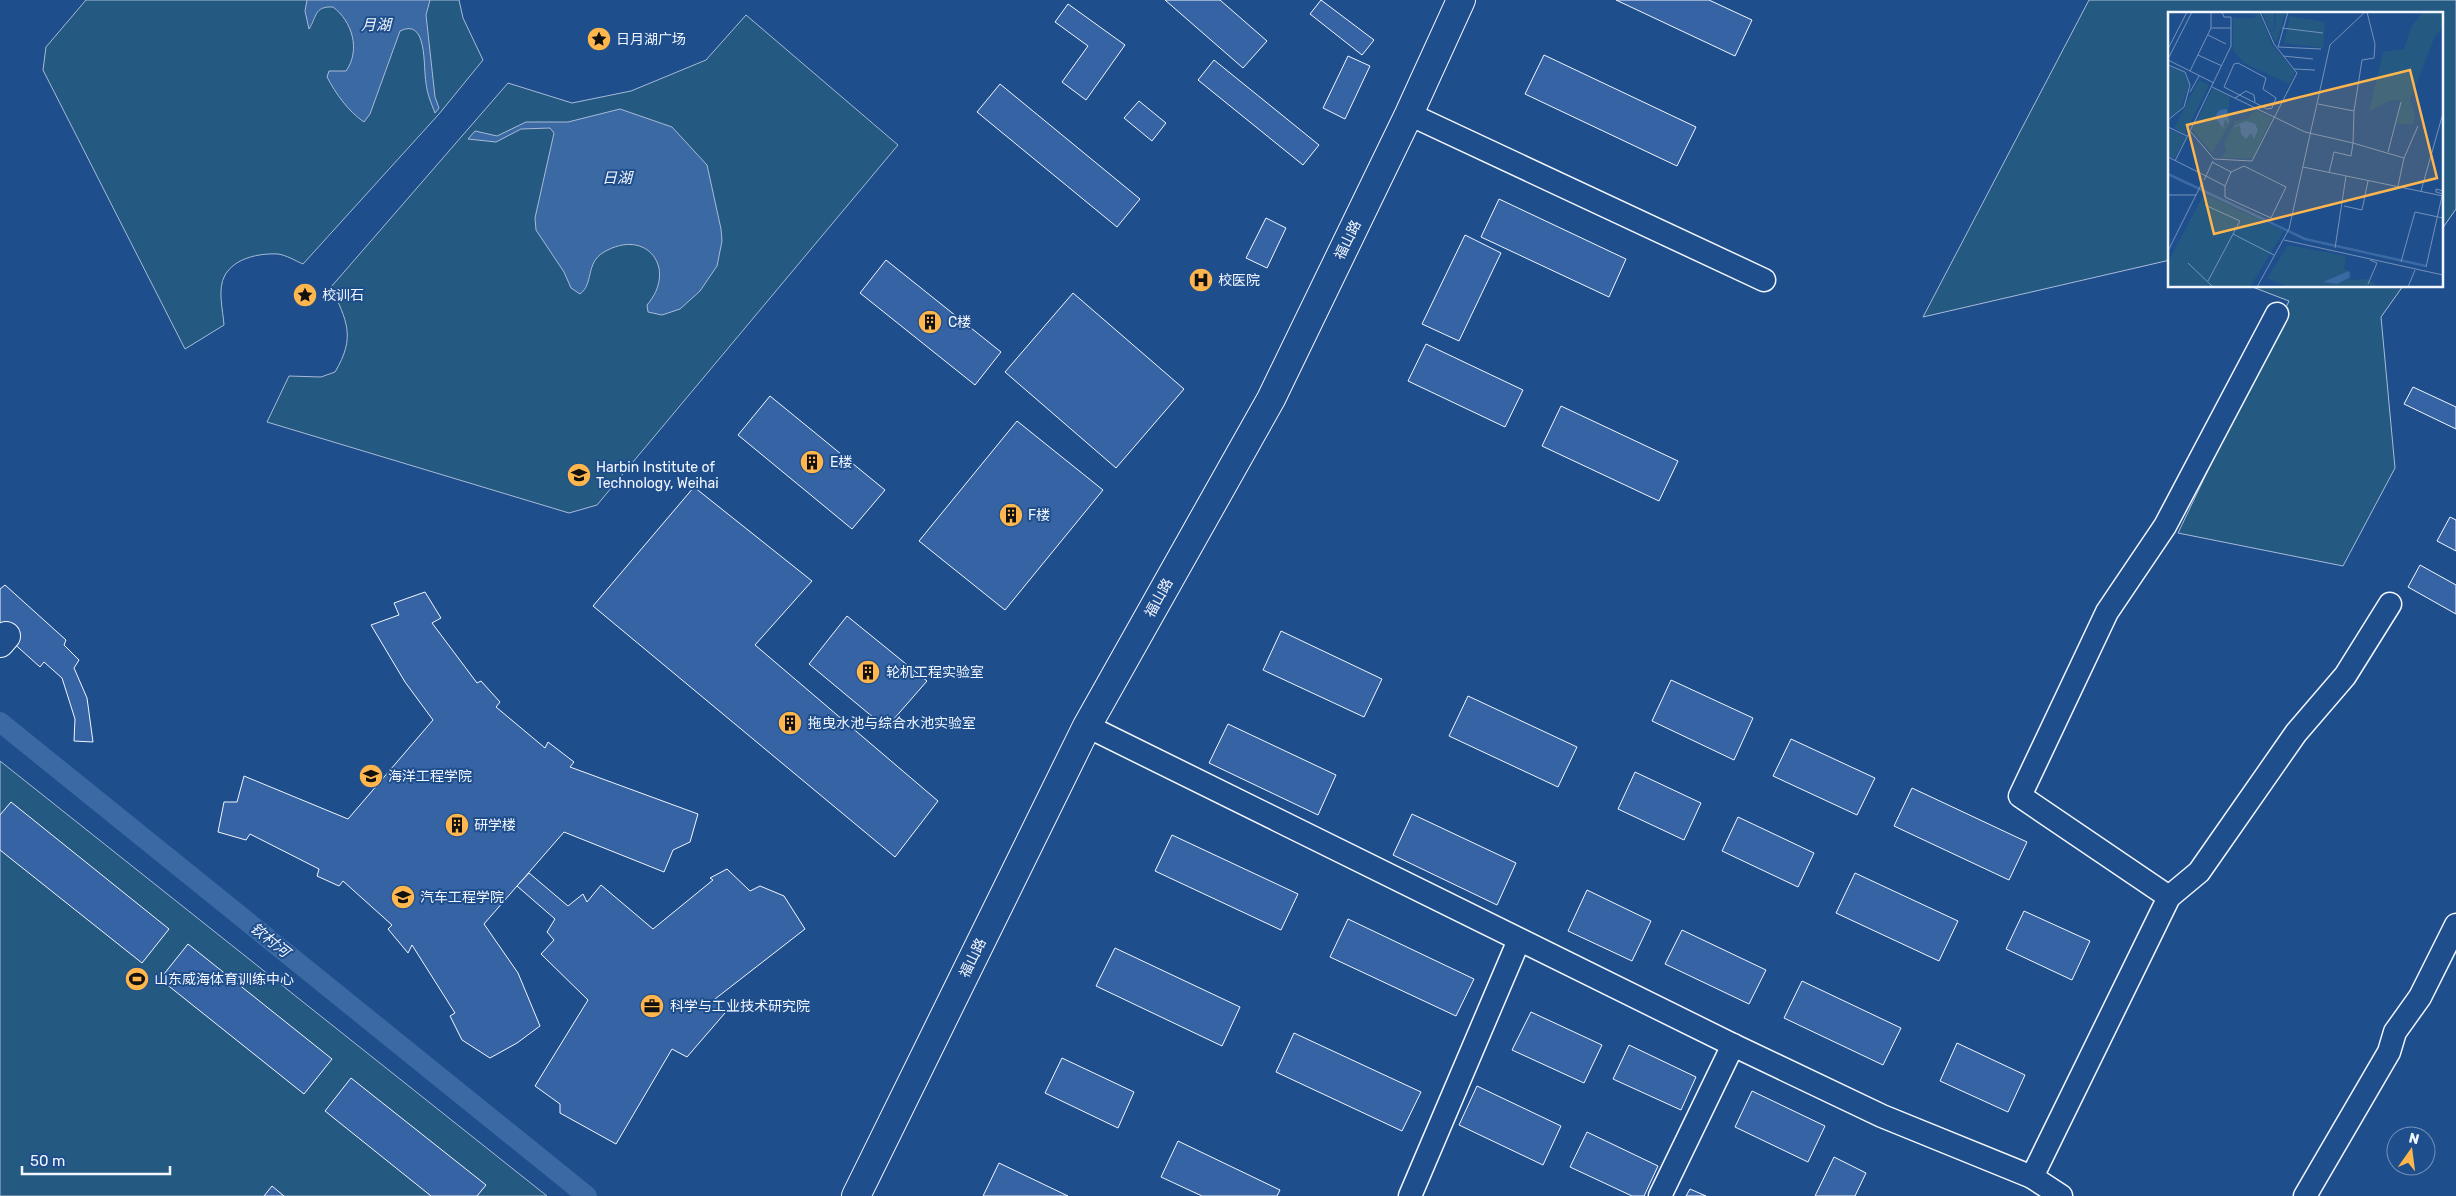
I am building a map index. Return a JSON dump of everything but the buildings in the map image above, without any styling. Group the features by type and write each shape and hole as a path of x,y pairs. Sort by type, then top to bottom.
{"main road":[{"name":"福山路","path":"856,1196 1087,726 1271,399 1409,114 1461,0"}],"street":[{"path":"1409,114 1764,280"},
{"path":"2169,896 2020,796 2107,612 2165,526 2277,314"},
{"path":"2032,1177 2169,896 2199,872 2296,733 2345,676 2390,604"},
{"path":"1087,726 1732,1045 1882,1116 2032,1177 2061,1196"},
{"path":"2304,1196 2389,1052 2395,1032 2420,997 2456,925"},
{"path":"1410,1196 1519,940"},
{"path":"1660,1196 1732,1045"}],"shaded area":[{"path":"86,0 459,0 463,18 483,60 439,114 303,264 278,254 271,254 248,258 229,269 221,287 224,325 185,349 43,70 46,47"},
{"path":"2089,0 2456,0 2456,209 2444,226 2444,12 2168,12 2168,260 1923,317"},
{"path":"746,15 898,145 597,505 569,513 267,422 289,376 321,377 335,372 342,360 347,339 347,329 331,287 508,83 572,103 631,91 706,60"},
{"path":"2255,288 2402,288 2381,317 2395,468 2343,566 2178,533 2289,301"},
{"name":"山东威海体育训练中心","path":"0,761 547,1196 0,1196"}],"water":[{"name":"月湖","path":"307,0 430,0 426,15 435,97 439,108 435,113 429,98 420,37 415,31 409,29 400,31 370,114 364,122 358,118 343,102 327,77 329,71 346,71 351,63 353,45 349,28 340,13 333,7 327,7 319,10 309,29 305,11"},
{"name":"日湖","path":"620,109 672,127 707,165 721,229 722,241 717,266 700,291 680,309 662,315 648,312 647,305 656,291 659,278 658,266 653,256 645,248 633,245 619,246 604,252 594,262 587,285 580,294 571,288 564,272 536,230 535,218 554,133 550,128 521,129 496,142 468,139 475,131 497,136 526,122 568,122"}],"waterway":[{"name":"钦村河","path":"0,722 587,1196"}],"place":[{"name":"日月湖广场","path":"599,39"},
{"name":"校医院","path":"1201,280"},
{"name":"校训石","path":"305,295"},
{"name":"C楼","path":"930,322"},
{"name":"E楼","path":"812,462"},
{"name":"Harbin Institute of Technology, Weihai","path":"579,475"},
{"name":"F楼","path":"1011,515"},
{"name":"轮机工程实验室","path":"868,672"},
{"name":"拖曳水池与综合水池实验室","path":"790,723"},
{"name":"海洋工程学院","path":"371,776"},
{"name":"研学楼","path":"457,825"},
{"name":"汽车工程学院","path":"403,897"},
{"name":"山东威海体育训练中心","path":"137,979"},
{"name":"科学与工业技术研究院","path":"652,1006"}]}
